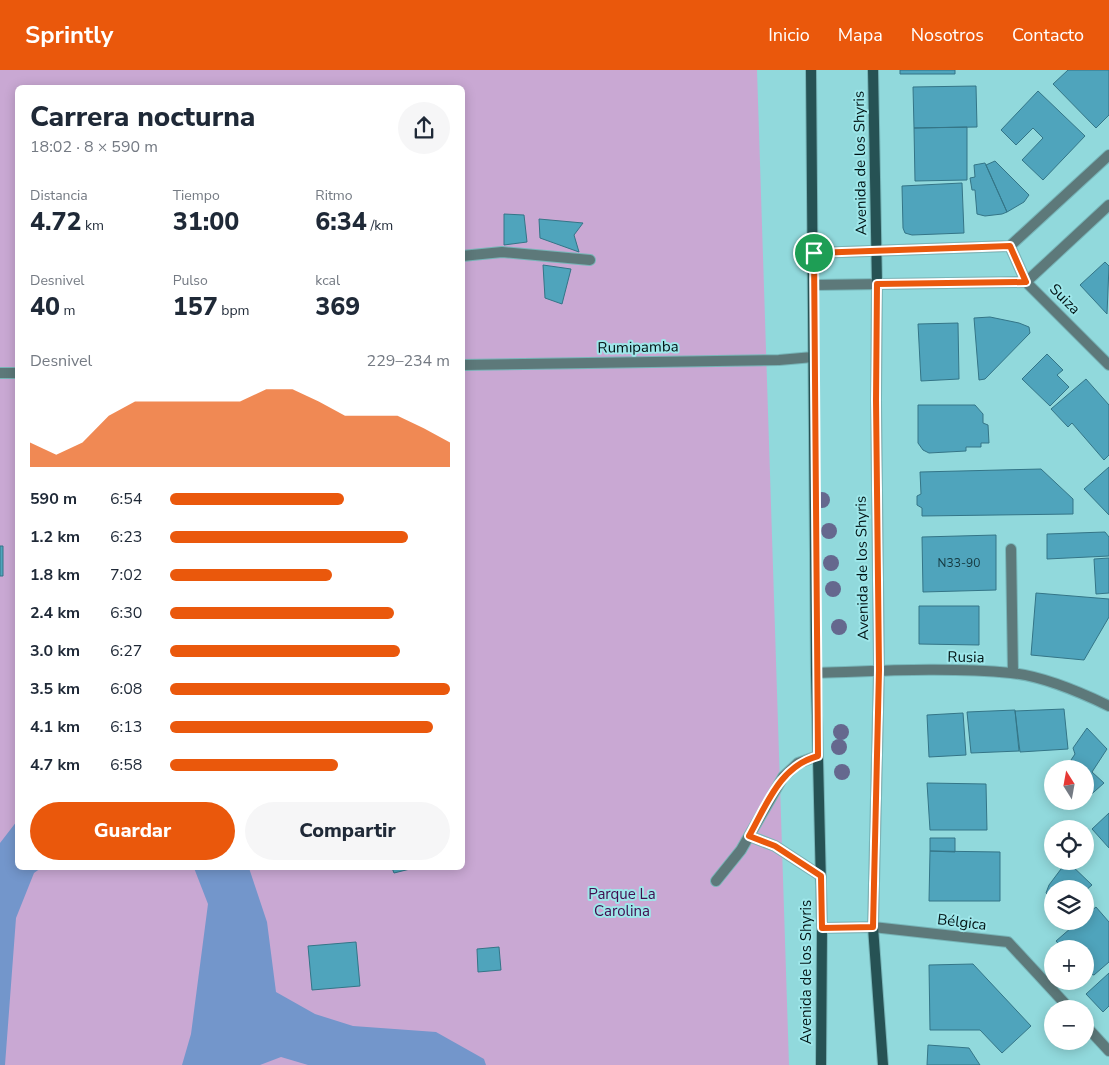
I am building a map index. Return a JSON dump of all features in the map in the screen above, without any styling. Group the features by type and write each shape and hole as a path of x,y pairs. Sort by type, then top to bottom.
{"main road":[{"name":"Avenida de los Shyris","path":"811,70 816,673 822,928 822,1065"},
{"name":"Avenida de los Shyris","path":"873,70 877,284 876,400 879,670 873,927 883,1065"}],"street":[{"path":"814,253 1010,246 1109,155"},
{"path":"814,285 1026,282 1109,204"},
{"name":"Suiza","path":"1010,246 1026,282 1109,364"},
{"path":"465,256 502,252 590,260"},
{"name":"Rumipamba","path":"465,364 779,360 813,356"},
{"path":"0,373 15,372"},
{"path":"1011,549 1013,673"},
{"name":"Rusia","path":"816,673 879,670 1013,673 1075,690 1109,706"},
{"path":"716,881 749,836 782,777 798,763 818,756"},
{"path":"749,836 775,846 821,876"},
{"name":"Bélgica","path":"822,928 873,927 1008,942 1062,1000"},
{"path":"1094,1035 1109,1051"}],"green space":[{"name":"Parque La Carolina","path":"0,70 757,70 789,1065 0,1065"}],"water":[{"path":"15,824 15,870 38,870 34,873 16,918 5,1065 0,1065 0,843"},
{"path":"195,870 250,870 267,922 276,992 315,1014 353,1026 436,1032 484,1059 486,1065 308,1065 281,1057 260,1065 182,1065 191,1034 208,904"}],"building":[{"path":"900,70 955,70 955,74 900,74"},
{"path":"1068,70 1109,70 1109,115 1096,128 1053,84"},
{"path":"976,86 977,127 914,128 913,87"},
{"path":"1038,91 1085,136 1043,180 1022,160 1043,138 1033,128 1016,145 1001,130"},
{"path":"967,127 967,180 915,181 914,128"},
{"path":"995,161 1029,195 1024,202 1007,212 986,165"},
{"path":"985,163 1007,212 1002,214 985,216 977,214 975,190 972,190 970,178 975,177 974,165"},
{"path":"962,183 964,233 912,235 905,233 903,228 902,186"},
{"path":"504,214 524,215 527,242 504,245"},
{"path":"539,219 583,223 574,235 579,252 540,238"},
{"path":"1105,262 1109,266 1107,314 1080,285"},
{"path":"543,265 571,269 562,304 545,298"},
{"path":"990,317 1029,327 1030,333 985,379 979,380 974,318"},
{"path":"958,323 959,379 921,381 918,324"},
{"path":"1047,354 1063,370 1057,375 1069,387 1050,406 1022,379"},
{"path":"1086,379 1109,405 1109,455 1104,460 1072,423 1068,427 1051,409"},
{"path":"918,405 975,405 983,414 983,423 988,425 989,443 981,443 981,447 966,447 966,451 929,453 923,450 918,443"},
{"path":"1109,467 1109,515 1084,489"},
{"path":"1041,469 1073,499 1073,514 922,516 922,508 917,505 917,496 921,494 920,472"},
{"path":"1105,532 1109,537 1109,556 1047,559 1047,534"},
{"path":"996,535 996,590 923,592 922,537"},
{"path":"0,546 3,546 3,576 0,576"},
{"path":"1109,558 1109,593 1096,594 1094,559"},
{"path":"1036,593 1109,599 1109,617 1084,660 1031,655"},
{"path":"919,606 979,606 979,645 919,644"},
{"path":"1064,709 1068,749 1020,752 1015,711"},
{"path":"1015,710 1019,751 971,753 967,712"},
{"path":"963,713 966,755 929,757 927,715"},
{"path":"1087,728 1107,749 1094,769 1094,760 1071,760 1075,754 1073,748"},
{"path":"1094,774 1104,783 1094,792"},
{"path":"927,783 986,784 987,830 930,830"},
{"path":"1109,813 1109,848 1094,831 1094,827"},
{"path":"930,838 955,838 955,852 930,851"},
{"path":"930,851 1000,852 1000,901 929,901"},
{"path":"393,870 406,870 394,873"},
{"path":"1060,870 1076,870 1087,880 1053,880"},
{"path":"1096,907 1109,922 1109,962 1094,975 1094,940 1057,940 1069,930 1094,930 1094,909"},
{"path":"356,942 360,986 312,990 308,946"},
{"path":"499,947 501,970 478,972 477,949"},
{"path":"973,964 1031,1026 1002,1053 980,1030 930,1030 929,965"},
{"path":"1109,973 1109,1006 1103,1012 1094,1000 1086,994 1090,990 1094,990 1094,987"},
{"path":"928,1045 969,1048 980,1065 927,1065"}],"route":[{"path":"1010,246 1026,282 877,284 876,400 879,670 873,927 846,926 822,928 821,876 775,846 749,836 782,777 798,763 818,756 813,356 814,253 1010,246"}]}
